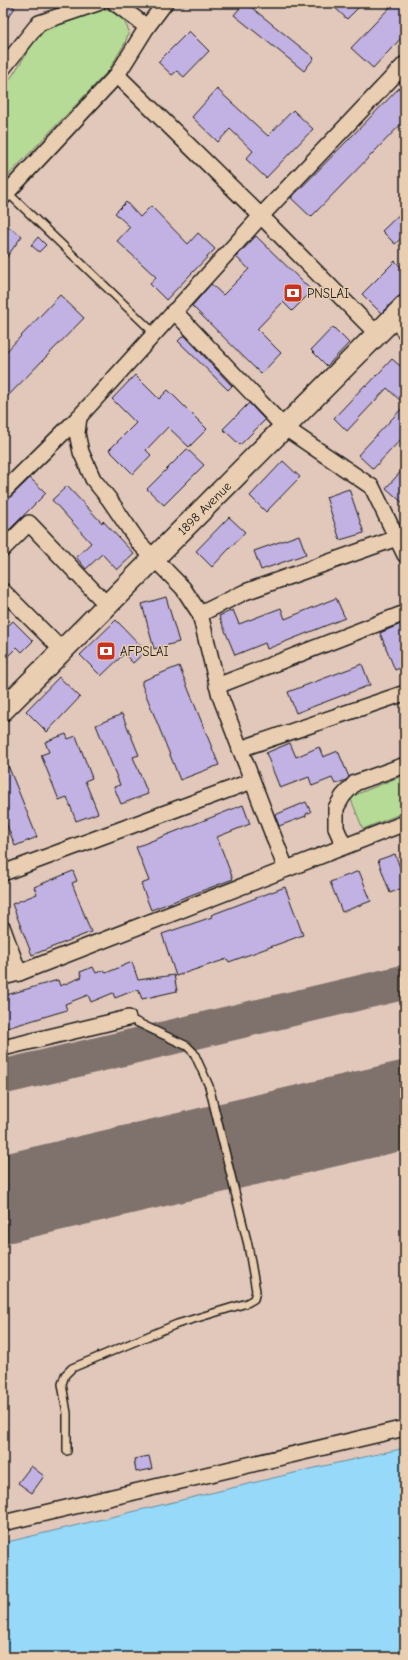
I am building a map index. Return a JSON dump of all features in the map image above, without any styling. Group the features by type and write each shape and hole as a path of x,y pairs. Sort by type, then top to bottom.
{"street":[{"path":"3,68 39,23 98,3"},
{"path":"114,3 147,27"},
{"path":"5,194 117,75 147,27 165,3"},
{"path":"3,492 79,417 261,216 405,64"},
{"path":"117,75 261,216 378,335"},
{"path":"174,311 284,427 372,487 403,548 245,592 200,614"},
{"name":"1898 Avenue","path":"3,710 284,427 378,335 401,319"},
{"path":"79,417 78,433 81,452 93,479 139,544 183,588 200,614 217,686 286,869"},
{"path":"3,549 29,523 107,605"},
{"path":"3,591 62,650"},
{"path":"217,686 405,613"},
{"path":"240,749 405,693"},
{"path":"344,846 336,828 336,808 343,796 355,783 405,765"},
{"path":"3,873 252,781"},
{"path":"3,977 20,973 405,823"},
{"path":"3,929 20,973"},
{"path":"3,1048 128,1018"},
{"path":"3,1523 405,1428"}],"lane":[{"path":"5,194 154,333"},
{"path":"67,1451 67,1413 62,1384 65,1375 72,1368 177,1324 247,1303 254,1299 256,1291 248,1245 209,1086 194,1053 187,1046 128,1018"}],"green space":[{"path":"107,9 123,19 129,31 125,43 109,70 3,181 3,90 36,39 52,24 91,11"},
{"path":"404,775 405,812 363,829 350,797"}],"water":[{"path":"405,1448 405,1657 3,1657 3,1543 319,1467"}],"building":[{"path":"3,3 8,3 15,8 3,24"},
{"path":"244,3 246,3 314,58 304,71 234,15"},
{"path":"330,3 363,3 347,19"},
{"path":"394,3 405,3 405,34 373,68 351,48"},
{"path":"189,31 209,51 184,77 177,71 172,75 158,62"},
{"path":"405,82 405,120 311,217 291,198"},
{"path":"217,89 268,136 293,110 313,129 266,178 246,159 253,151 230,129 218,142 192,117"},
{"path":"126,202 140,217 151,206 188,244 198,233 215,249 166,300 150,284 156,277 117,241 130,227 115,213"},
{"path":"405,209 405,235 395,244 382,231"},
{"path":"3,223 22,236 3,262"},
{"path":"256,236 312,291 292,311 283,302 257,329 281,353 261,374 192,306 211,284 223,295 249,269 236,257"},
{"path":"38,237 46,245 39,252 31,245"},
{"path":"395,261 405,271 405,291 381,313 362,294"},
{"path":"60,295 84,318 3,401 3,355"},
{"path":"333,327 349,343 327,366 311,350"},
{"path":"184,335 232,386 228,390 178,341"},
{"path":"392,359 405,370 405,405 387,388 347,431 334,418"},
{"path":"135,375 159,399 168,390 207,429 189,447 168,427 146,450 151,455 133,474 109,450 136,423 112,399"},
{"path":"249,403 265,420 240,445 223,429"},
{"path":"405,405 405,435 373,469 358,455"},
{"path":"187,449 204,465 164,505 147,489"},
{"path":"283,461 300,477 266,512 250,496"},
{"path":"405,467 405,505 386,488"},
{"path":"30,478 46,493 9,530 3,525 3,504"},
{"path":"67,486 134,554 117,570 102,554 86,569 76,557 91,543 52,500"},
{"path":"349,489 364,533 340,540 326,497"},
{"path":"229,517 245,532 212,567 196,551"},
{"path":"299,535 306,554 261,570 254,551"},
{"path":"166,597 179,642 154,649 142,604"},
{"path":"336,598 345,618 267,649 265,643 235,655 219,616 233,610 239,624 281,608 285,619"},
{"path":"116,620 146,651 133,663 124,654 101,676 80,655"},
{"path":"13,621 33,641 22,652 17,647 3,661 3,631"},
{"path":"403,623 405,627 405,666 395,670 380,633"},
{"path":"362,664 370,685 296,713 288,692"},
{"path":"179,666 219,765 180,780 142,685 142,681"},
{"path":"59,677 80,697 47,732 26,711"},
{"path":"122,714 139,755 133,757 148,794 121,804 114,787 120,785 96,725"},
{"path":"66,734 68,739 76,736 92,778 85,781 98,813 76,821 67,797 59,800 41,755 49,752 45,742"},
{"path":"290,743 296,757 319,747 323,757 338,751 349,777 346,780 335,784 332,778 312,786 309,777 280,788 266,753"},
{"path":"3,753 37,837 15,846 3,815"},
{"path":"306,802 311,812 306,814 306,816 279,826 275,815"},
{"path":"243,805 250,824 217,837 233,879 151,910 141,884 149,881 136,847"},
{"path":"395,854 405,881 405,887 390,893 378,860"},
{"path":"73,871 77,881 72,883 91,932 32,955 12,904 37,894 34,887"},
{"path":"359,871 371,901 342,912 330,882"},
{"path":"285,887 303,935 229,962 227,959 176,976 162,934 212,917 211,915"},
{"path":"132,962 138,980 174,975 177,991 142,999 138,989 115,998 113,993 91,1002 88,995 65,1004 67,1010 7,1028 3,1016 3,996 58,980 60,986 82,977 80,972 93,967 96,973 104,970 106,973"},
{"path":"149,1456 152,1469 136,1472 134,1459"},
{"path":"31,1466 44,1476 32,1493 18,1483"}],"taxiway":[{"path":"3,1077 405,982"}],"runway":[{"path":"3,1199 405,1105"}],"place":[{"name":"PNSLAI","path":"293,293"},
{"name":"AFPSLAI","path":"106,651"}]}
